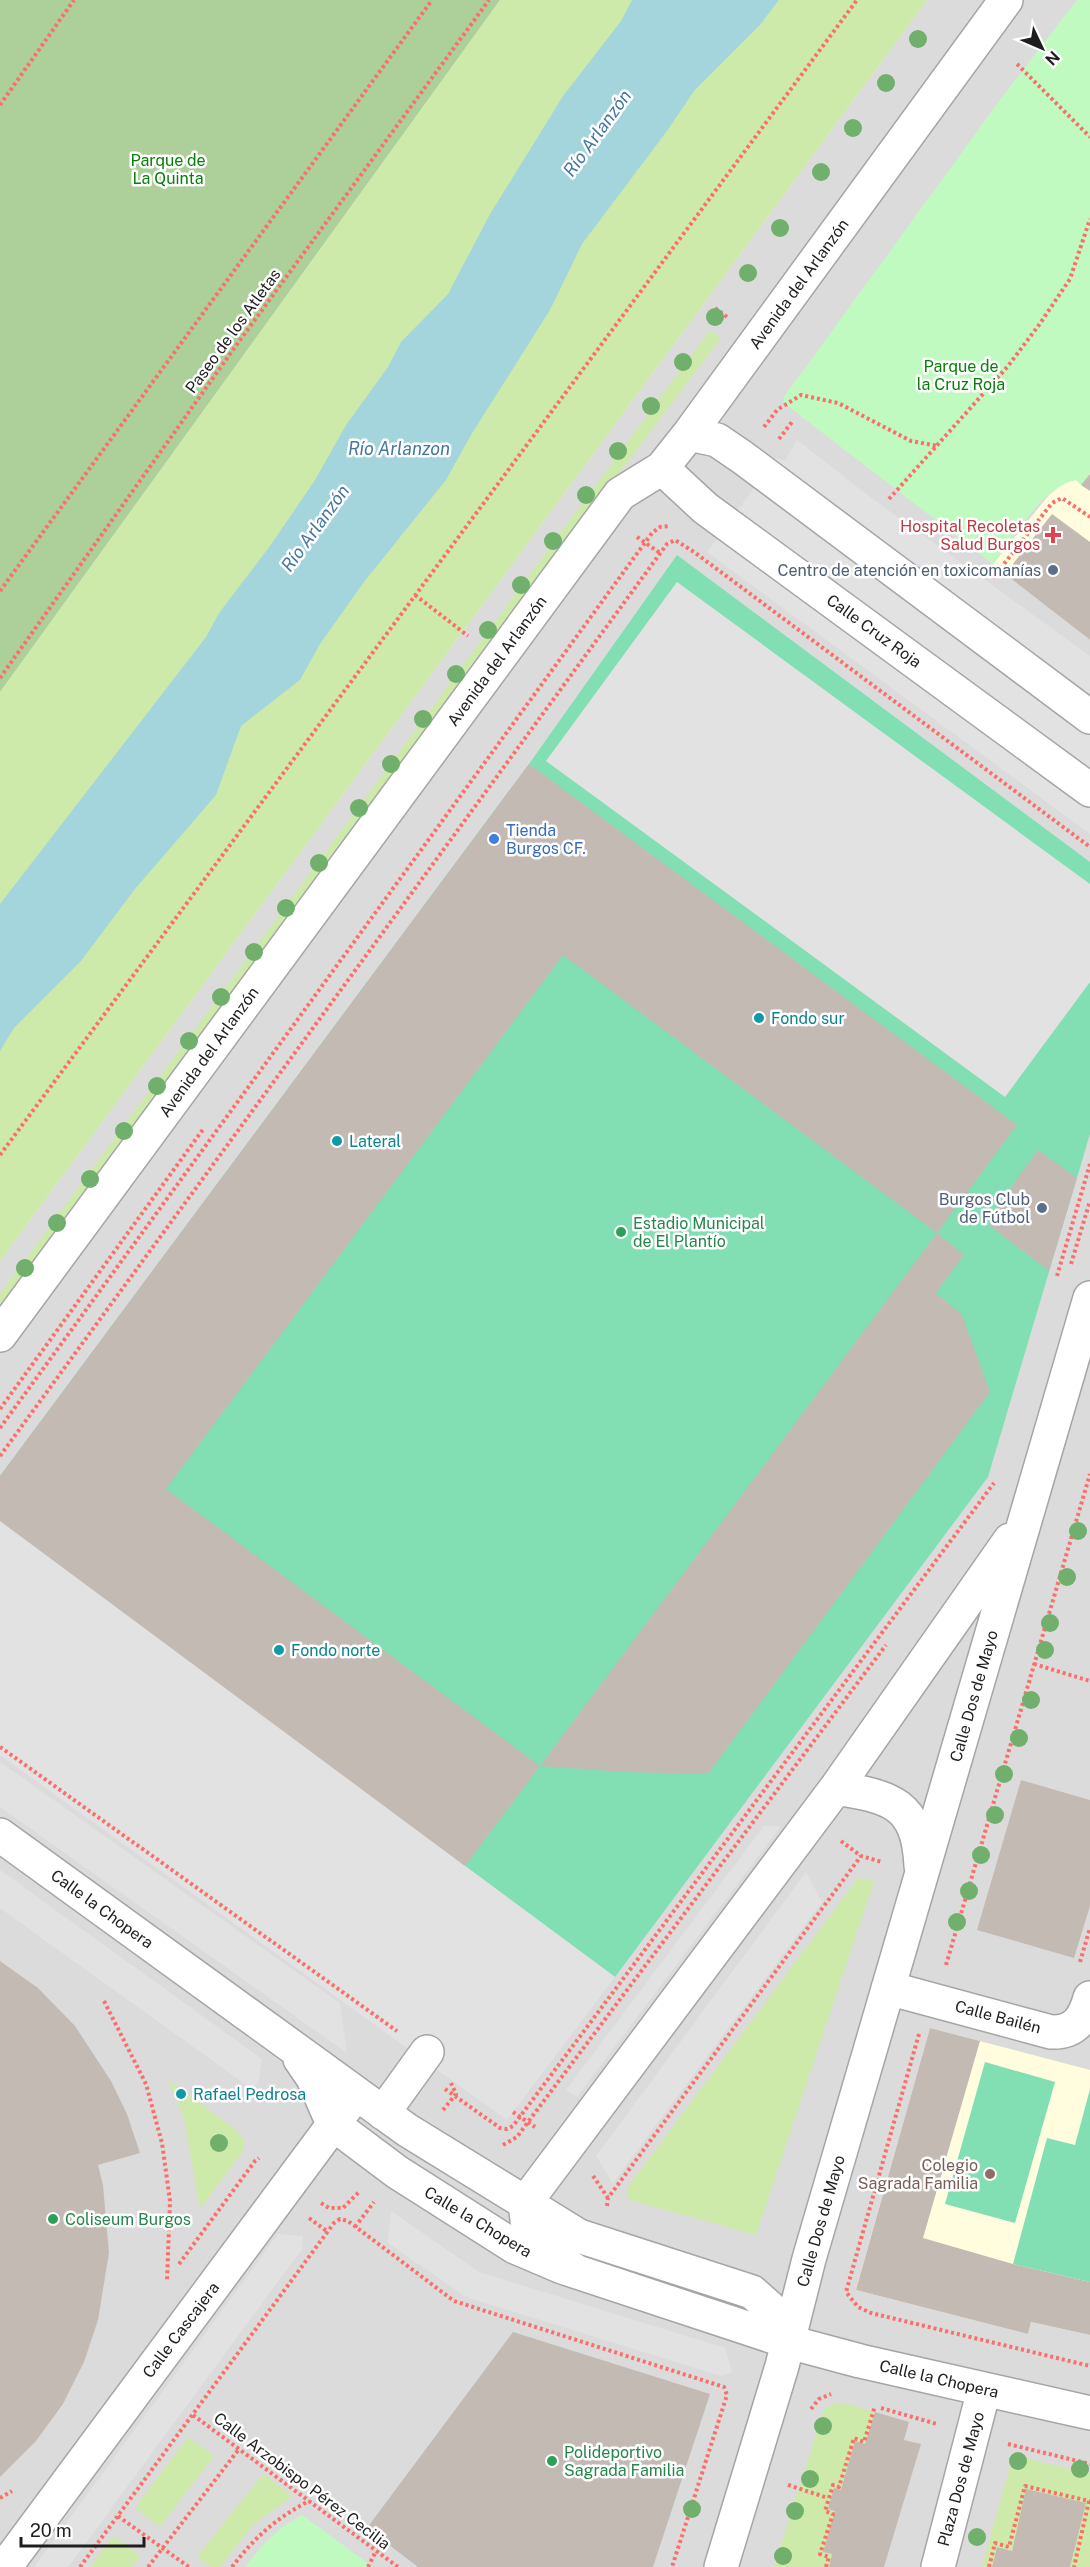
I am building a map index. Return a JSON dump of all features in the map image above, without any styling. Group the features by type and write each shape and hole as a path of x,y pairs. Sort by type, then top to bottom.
{"street":[{"name":"Avenida del Arlanzón","path":"0,1335 620,494 662,468 689,434 1006,0"},
{"path":"689,434 717,440 742,457 1090,717"},
{"name":"Calle Cruz Roja","path":"662,468 705,508 1090,790"},
{"name":"Calle Dos de Mayo","path":"721,2567 789,2342 809,2259 1090,1298"},
{"name":"Calle Dos de Mayo","path":"525,2203 836,1788 1026,1518"},
{"name":"Calle Dos de Mayo","path":"836,1788 884,1798 905,1811 915,1828 920,1847 921,1874"},
{"name":"Calle la Chopera","path":"0,1835 421,2140 579,2236 752,2292 770,2308 789,2342"},
{"name":"Calle Bailén","path":"888,1988 1051,2032 1063,2032 1081,2030 1083,1985"},
{"name":"Calle la Chopera","path":"292,2047 313,2078 333,2124 397,2172 515,2247 577,2272 789,2342 984,2390 1090,2413"},
{"path":"383,2113 427,2052"},
{"name":"Calle Cascajera","path":"5,2567 356,2093"},
{"path":"525,2203 528,2228 546,2250 577,2272"},
{"name":"Plaza Dos de Mayo","path":"938,2567 984,2390"}],"path":[{"path":"0,105 74,0"},
{"path":"0,591 432,0"},
{"name":"Paseo de los Atletas","path":"0,678 235,347 489,0"},
{"path":"0,1155 857,0"},
{"path":"1017,64 1090,137"},
{"path":"889,499 1008,366 1039,325 1070,279 1090,219"},
{"path":"742,457 777,410 801,395 838,403 911,441 938,446"},
{"path":"993,578 1052,503 1062,498 1090,517"},
{"path":"0,1428 652,533 660,527 690,524 705,508"},
{"path":"0,1456 667,544 675,540 694,552 1090,847"},
{"path":"415,595 471,638"},
{"path":"1057,1277 1090,1164"},
{"path":"1070,1270 1090,1201"},
{"path":"438,2090 446,2089 456,2094 504,2129 513,2126 996,1480"},
{"path":"497,2145 510,2142 528,2122 890,1640"},
{"path":"1034,1664 1090,1681"},
{"path":"0,1747 427,2052 446,2072 456,2094"},
{"path":"776,1793 861,1856 968,1887"},
{"path":"606,2213 608,2198 861,1856"},
{"path":"1083,1985 1090,1928"},
{"path":"104,2001 146,2084 162,2143 170,2200 170,2248 166,2287"},
{"path":"453,2117 443,2110 456,2094"},
{"path":"513,2112 528,2122"},
{"path":"80,2567 334,2223 340,2219 348,2221 454,2301 724,2387 727,2395 672,2567"},
{"path":"809,2259 851,2273"},
{"path":"809,2416 812,2407 819,2399 828,2394 840,2395"},
{"path":"867,2404 920,2419"},
{"path":"826,2567 829,2557 820,2554 833,2514 825,2511 828,2498 833,2485 839,2487 854,2438 864,2442 875,2406"},
{"name":"Calle Arzobispo Pérez Cecilia","path":"193,2415 398,2567"},
{"path":"1002,2450 1010,2443 1090,2464"},
{"path":"148,2567 239,2449"},
{"path":"784,2495 791,2475"},
{"path":"788,2485 828,2498"},
{"path":"989,2567 995,2543 1009,2547 1025,2486 1089,2501 1074,2567"},
{"path":"232,2567 261,2532 284,2515 309,2501"},
{"path":"118,2516 189,2567"},
{"path":"368,2567 376,2551"}],"shaded area":[{"path":"927,0 1090,0 1090,2567 0,2567 0,1261"},
{"path":"797,440 874,500 1090,656 1090,834 707,552 776,458 785,461"},
{"name":"Hospital Recoletas Salud Burgos","path":"1090,474 1090,640 993,564 1049,495 1065,482 1076,480 1082,485"},
{"path":"677,582 1090,884 1090,982 1005,1097 546,761"},
{"path":"0,1521 615,1977 507,2120 0,1755"},
{"path":"0,1762 340,2003 347,2053 0,1807"},
{"path":"764,1826 781,1826 577,2097 566,2090"},
{"path":"0,1870 262,2059 258,2084 249,2087 0,1908"},
{"path":"806,1872 822,1902 613,2183 596,2156"},
{"name":"Colegio Sagrada Familia","path":"930,2028 1090,2070 1090,2335 1031,2322 1028,2334 856,2290"},
{"path":"391,2211 479,2272 725,2348 732,2372 721,2376 466,2297 388,2243"},
{"path":"278,2234 303,2236 302,2249 68,2567 34,2567"}],"green space":[{"name":"Parque de La Quinta","path":"0,0 500,0 0,692"},
{"path":"500,0 927,0 0,1261 0,692"},
{"name":"Parque de la Cruz Roja","path":"1077,0 1090,0 1090,474 1081,485 1076,480 1064,484 1041,502 993,564 784,403 784,397 1000,100"},
{"path":"710,330 721,338 0,1313 0,1294"},
{"name":"Estadio Municipal de El Plantío","path":"677,555 1090,862 1090,1134 988,1477 615,1977 465,1866 0,1476 529,764"},
{"path":"858,1878 874,1881 756,2235 633,2201 627,2197 628,2187"},
{"path":"985,2062 1055,2082 1015,2223 945,2204"},
{"path":"168,2080 236,2130 245,2141 243,2151 200,2209 184,2118"},
{"path":"1090,2089 1090,2282 1013,2264 1047,2138 1075,2145"},
{"path":"835,2403 844,2403 875,2412 865,2444 856,2442 841,2490 834,2488 828,2509 835,2511 824,2552 832,2554 829,2567 774,2567 824,2409"},
{"path":"188,2437 214,2456 160,2527 135,2508"},
{"path":"1013,2455 1090,2474 1090,2567 1070,2567 1085,2503 1027,2489 1012,2551 997,2548 992,2567 982,2567"},
{"path":"263,2474 292,2496 253,2525 220,2567 212,2567 197,2557"},
{"path":"302,2515 373,2567 245,2567 270,2538"},
{"path":"113,2536 140,2556 132,2567 90,2567"}],"water":[{"name":"Río Arlanzon","path":"632,0 779,0 760,25 694,91 667,131 582,244 550,310 471,435 446,480 364,582 320,644 300,680 241,726 216,795 135,889 81,961 14,1028 0,1051 0,904 206,637 219,613 270,546 315,480 346,425 388,367 401,342 448,294 490,214 563,96 621,21"}],"building":[{"path":"1090,474 1090,491 1081,485"},
{"name":"Hospital Recoletas Salud Burgos","path":"1052,514 1090,542 1090,640 1005,574"},
{"path":"529,764 1017,1125 937,1233 563,955 166,1489 540,1766 465,1866 0,1521 0,1476"},
{"path":"1038,1150 1077,1178 1049,1271 990,1226 992,1214"},
{"path":"937,1233 964,1255 936,1293 962,1315 990,1392 708,1774 626,1772 540,1766"},
{"path":"1021,1780 1090,1800 1090,1906 1074,1958 977,1930"},
{"name":"Coliseum Burgos","path":"0,1961 38,1988 75,2026 111,2081 127,2114 140,2153 98,2165 103,2185 109,2253 98,2320 84,2362 63,2404 36,2441 0,2477"},
{"path":"930,2028 980,2041 923,2238 1013,2264 1090,2282 1090,2335 1031,2322 1028,2334 856,2290"},
{"name":"Polideportivo Sagrada Familia","path":"513,2332 710,2394 653,2567 418,2567 367,2528"},
{"path":"875,2412 909,2422 904,2440 921,2444 884,2567 829,2567 832,2554 823,2552 835,2511 828,2509 834,2488 841,2490 855,2441 865,2444"},
{"path":"1026,2489 1086,2503 1070,2567 992,2567 997,2547 1012,2551"}],"place":[{"name":"Hospital Recoletas Salud Burgos","path":"1053,535"},
{"name":"Centro de atención en toxicomanías","path":"1053,570"},
{"name":"Tienda Burgos CF.","path":"494,839"},
{"name":"Fondo sur","path":"759,1018"},
{"name":"Lateral","path":"337,1141"},
{"name":"Burgos Club de Fútbol","path":"1042,1208"},
{"name":"Estadio Municipal de El Plantío","path":"621,1232"},
{"name":"Fondo norte","path":"279,1650"},
{"name":"Rafael Pedrosa","path":"181,2094"},
{"name":"Colegio Sagrada Familia","path":"990,2174"},
{"name":"Coliseum Burgos","path":"53,2219"},
{"name":"Polideportivo Sagrada Familia","path":"552,2461"}],"water label":[{"name":"Río Arlanzón","path":"597,133"},
{"name":"Río Arlanzón","path":"315,528"}]}
